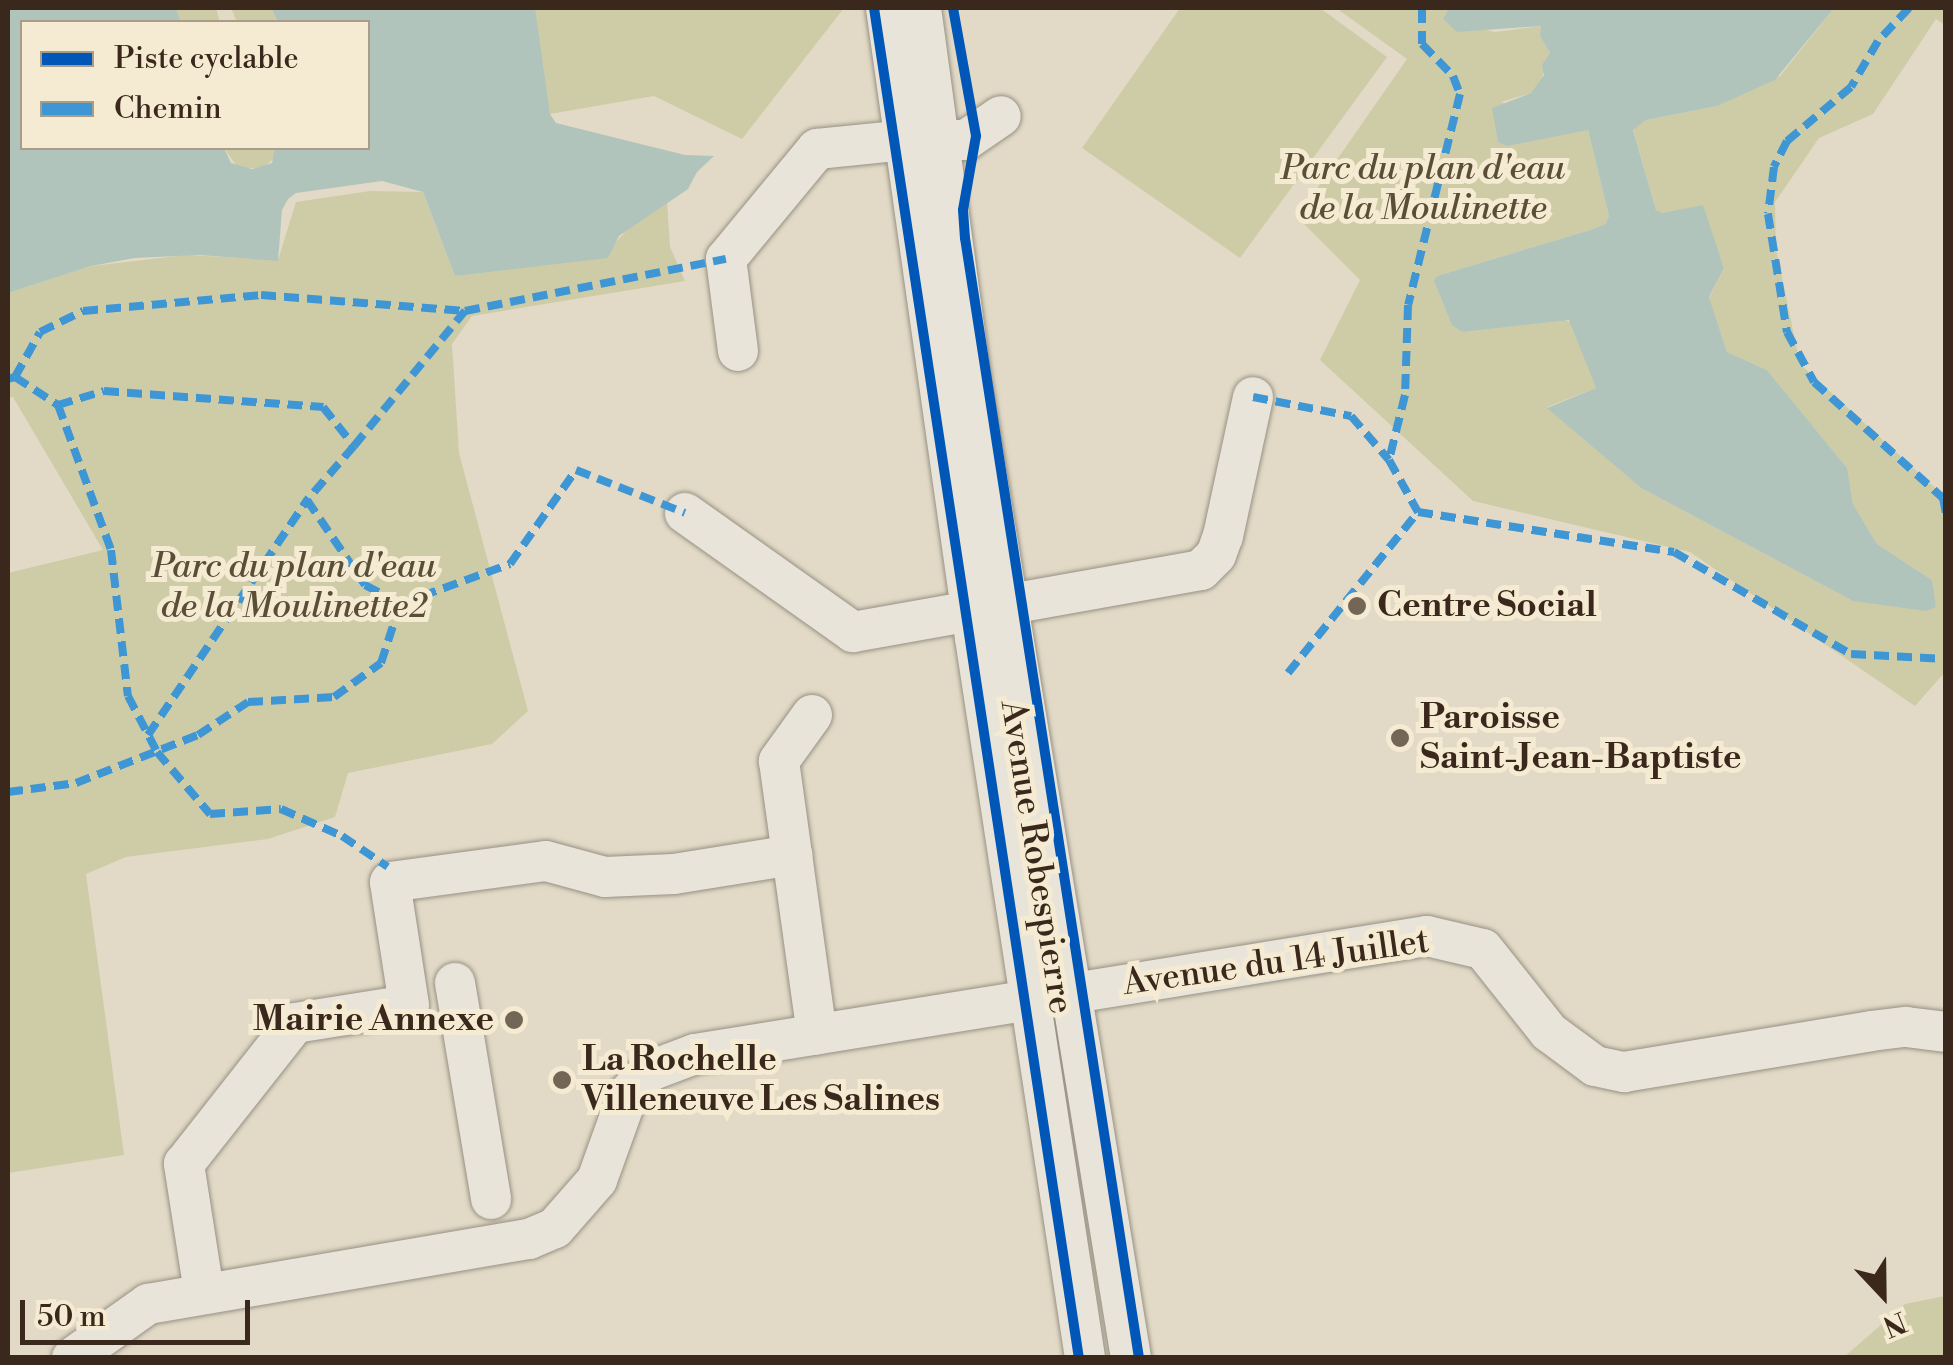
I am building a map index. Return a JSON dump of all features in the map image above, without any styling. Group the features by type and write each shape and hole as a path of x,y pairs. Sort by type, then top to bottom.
{"street":[{"name":"Avenue Robespierre","path":"886,8 922,139 972,386 990,608 1030,998 1085,1358"},
{"name":"Avenue Robespierre","path":"921,8 922,139"},
{"path":"738,351 726,259 817,148 922,139 966,140 1001,116"},
{"path":"685,512 853,632 1201,570 1216,555 1222,536 1254,396"},
{"name":"Avenue Robespierre","path":"990,608 1074,992 1132,1358"},
{"path":"812,714 779,761 818,1034"},
{"path":"204,1292 184,1164 295,1023 409,1005 390,882 546,861 604,877 674,874 792,854"},
{"name":"Avenue du 14 Juillet","path":"72,1358 148,1304 529,1239 554,1228 576,1208 596,1180 628,1094 650,1071 695,1054 1427,936 1483,949 1550,1032 1595,1066 1624,1072 1871,1031 1906,1027 1946,1032"},
{"path":"455,983 491,1199"}],"green space":[{"path":"176,8 216,8 219,20 180,20"},
{"path":"231,8 271,8 277,20 236,20"},
{"path":"531,8 844,8 742,139 654,96 550,114"},
{"path":"1180,8 1320,8 1387,57 1240,258 1082,148"},
{"name":"Parc du plan d'eau de la Moulinette","path":"1336,8 1449,8 1444,19 1495,32 1542,26 1540,36 1550,53 1540,84 1531,93 1501,102 1588,130 1609,216 1605,224 1590,230 1437,276 1573,323 1596,388 1547,407 1641,488 1853,601 1932,580 1877,544 1853,504 1846,467 1767,370 1727,352 1709,298 1724,268 1702,206 1661,213 1656,210 1633,129 1646,120 1717,106 1780,76 1834,8 1945,8 1945,25 1936,19 1873,114 1819,138 1775,202 1776,249 1800,364 1945,497 1945,672 1915,706 1690,552 1473,501 1320,360 1360,280 1297,217 1407,59"},
{"path":"225,150 275,150 276,157 262,168 238,168"},
{"name":"Parc du plan d'eau de la Moulinette2","path":"370,191 423,192 455,276 611,247 635,222 667,201 670,247 685,281 472,316 452,344 459,453 528,711 492,744 348,773 335,817 268,839 126,857 86,874 124,1155 8,1173 8,573 103,550 13,397 8,397 8,293 91,266 186,255 278,260 296,202"},
{"path":"1945,1296 1945,1357 1844,1357 1905,1304"}],"shaded area":[{"path":"8,8 176,8 180,20 20,20 20,150 225,150 231,163 252,169 272,163 275,150 370,150 370,20 277,20 271,8 535,8 550,114 556,123 685,155 714,156 697,172 688,189 619,236 608,258 455,276 423,192 382,181 296,193 288,199 282,210 278,261 199,255 135,258 91,266 8,293"},
{"path":"1449,8 1834,8 1775,80 1717,106 1646,120 1633,130 1656,210 1662,213 1703,205 1724,268 1709,297 1727,352 1767,370 1847,468 1853,504 1877,544 1932,580 1936,607 1926,611 1853,601 1641,488 1547,408 1596,388 1569,320 1462,332 1452,325 1434,281 1437,276 1590,230 1605,224 1609,216 1588,130 1507,146 1498,142 1492,108 1531,93 1544,75 1542,65 1550,53 1540,36 1541,26 1457,32 1443,19"}],"marked path":[{"path":"1422,8 1422,44 1453,76 1460,94 1408,305 1405,395 1389,460 1418,512 1674,552 1851,654 1946,659"},
{"path":"1909,8 1878,41 1851,87 1787,141 1774,167 1768,214 1787,332 1814,382 1943,498 1946,513"},
{"path":"8,379 15,377 40,332 83,311 261,295 465,311 726,259"},
{"path":"354,446 465,311"},
{"path":"15,377 58,405 104,391 323,407 354,446 307,500 365,585 400,604 510,564 576,470 685,513"},
{"path":"1253,397 1351,416 1389,460"},
{"path":"58,405 111,550 128,696 157,752 210,814 281,809 342,836 388,867"},
{"path":"148,735 307,500"},
{"path":"1288,673 1418,512"},
{"path":"8,792 76,783 198,735 248,702 334,697 381,663 400,604"}],"cycle path":[{"path":"874,8 1079,1358"},
{"path":"953,8 976,136 963,210 965,238 1139,1358"}],"place":[{"name":"Centre Social","path":"1357,606"},
{"name":"Paroisse Saint-Jean-Baptiste","path":"1400,738"},
{"name":"Mairie Annexe","path":"514,1020"},
{"name":"La Rochelle Villeneuve Les Salines","path":"562,1080"}]}
